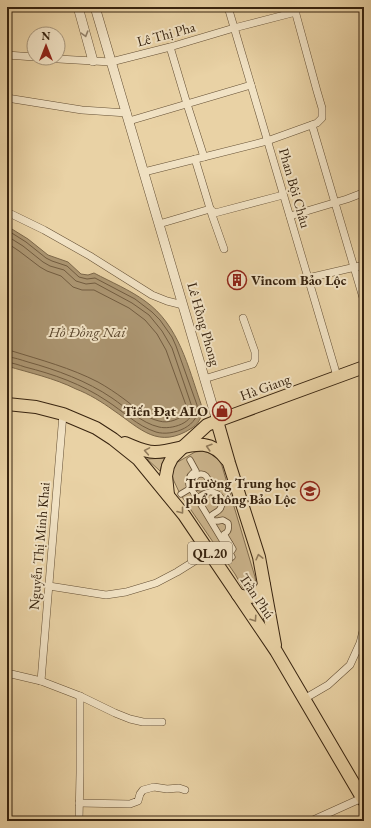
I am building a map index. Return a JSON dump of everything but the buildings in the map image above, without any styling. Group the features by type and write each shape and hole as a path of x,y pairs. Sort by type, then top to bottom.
{"highway":[{"name":"Hà Giang","path":"168,495 166,476 168,466 172,458 207,425 364,367"},
{"name":"Trần Phú","path":"7,404 36,408 62,414 96,428 113,438 138,460 184,515 276,651 363,799"},
{"name":"Lê Hồng Phong","path":"216,421 259,556 276,651"},
{"name":"QL.20","path":"113,438 136,448 149,451 164,451 194,445 205,445 214,448 223,454 229,462"},
{"path":"238,595 251,598 261,592 264,585"}],"street":[{"path":"78,7 93,61"},
{"name":"Lê Hồng Phong","path":"95,7 216,421"},
{"name":"Phan Bội Châu","path":"228,7 337,376"},
{"path":"144,172 267,141 317,123 322,118 322,108 295,10"},
{"name":"Lê Thị Pha","path":"66,59 111,62 170,47 295,10"},
{"path":"170,47 204,157"},
{"path":"7,55 26,56"},
{"path":"7,98 128,117 187,104 251,85"},
{"path":"312,125 364,301"},
{"path":"195,159 224,249"},
{"path":"290,216 360,194"},
{"path":"210,209 215,213 283,195"},
{"path":"159,224 210,209"},
{"path":"7,212 44,230 90,256 152,295 166,301 183,305"},
{"path":"308,278 364,265"},
{"path":"204,379 252,364 255,360 255,352 243,318"},
{"name":"Nguyễn Thị Minh Khai","path":"41,681 62,414"},
{"path":"190,460 196,470 189,478 189,485 224,543 227,545 230,544"},
{"path":"181,494 191,488"},
{"path":"197,498 205,490 214,492 222,499 221,507 211,517 213,521 223,520 228,523 229,529 224,534 233,549 230,553 232,557"},
{"path":"49,586 106,595 126,592 156,583 209,552"},
{"path":"304,699 328,685 350,664 360,643 364,627"},
{"path":"7,672 41,681 80,696 130,719 142,722 162,722"},
{"path":"79,821 80,696"},
{"path":"79,803 130,804 138,801 143,790 154,787 168,789 179,788 185,790"},
{"path":"312,821 363,799"}],"shaded area":[{"path":"203,451 215,456 222,466 255,577 256,586 253,591 248,591 243,588 180,494 173,479 172,473 176,463 195,452"},
{"path":"167,458 162,464 160,471 147,459"}],"water":[{"name":"Hồ Đồng Nai","path":"7,226 28,239 48,255 68,262 81,274 88,275 94,273 133,293 157,311 174,334 187,361 192,376 202,408 201,418 195,426 180,434 169,437 159,437 141,430 86,393 51,379 7,366"}],"place":[{"name":"Vincom Bảo Lộc","path":"237,280"},
{"name":"Tiến Đạt ALO","path":"222,411"},
{"name":"Trường Trung học phổ thông Bảo Lộc","path":"310,491"}]}
